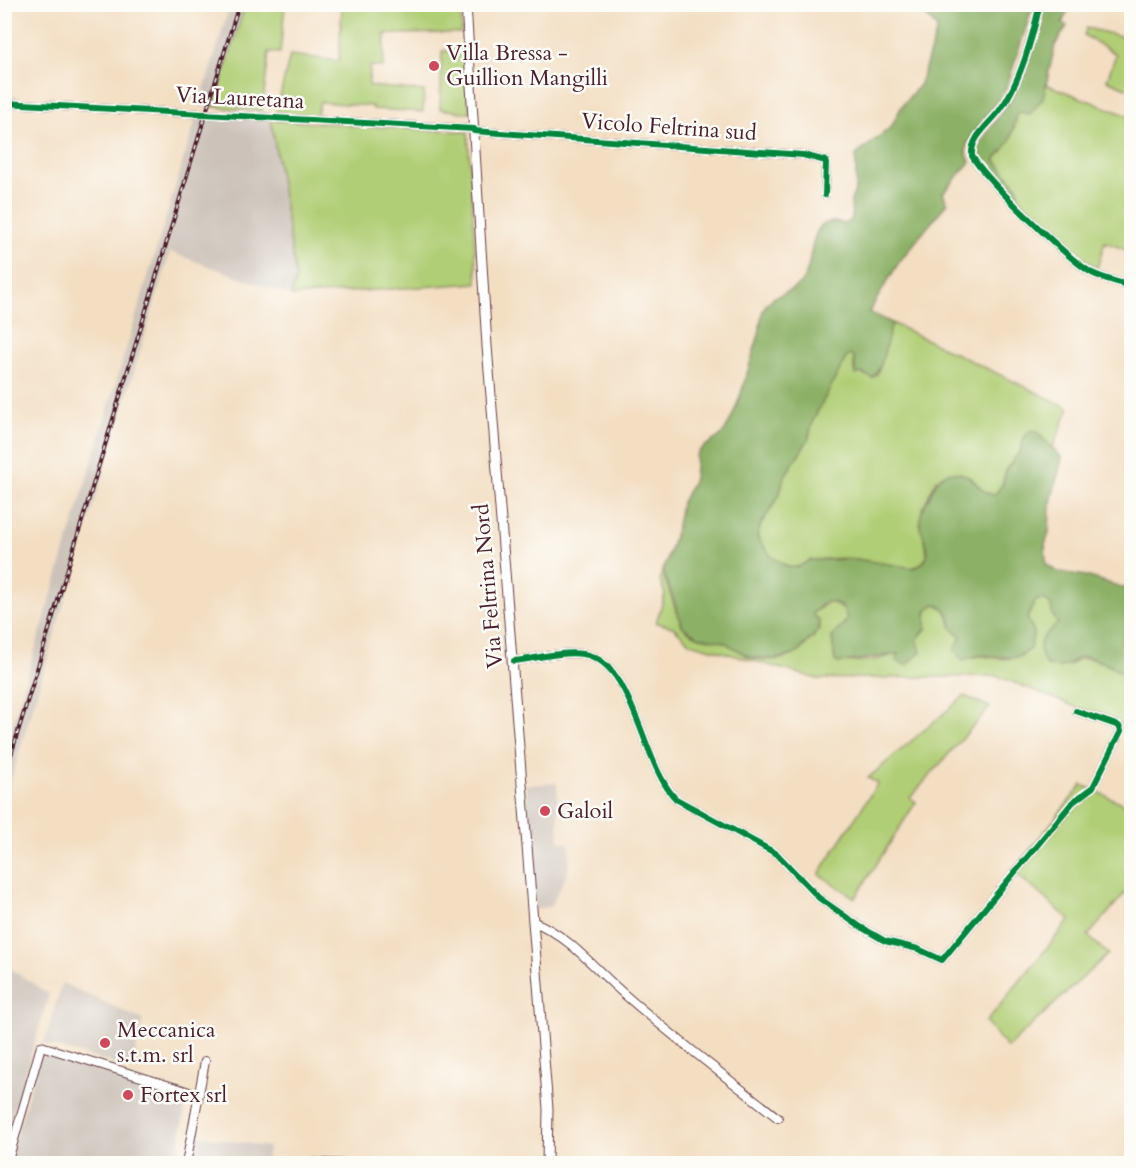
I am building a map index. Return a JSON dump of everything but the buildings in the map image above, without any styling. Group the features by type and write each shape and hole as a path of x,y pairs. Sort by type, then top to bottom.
{"main road":[{"name":"Via Feltrina Nord","path":"466,4 487,346 514,661 548,1109 547,1164"}],"street":[{"path":"1040,4 1026,50 1007,98 973,143 972,156 979,167 1071,257 1094,274 1131,287"},
{"name":"Via Lauretana","path":"4,103 474,130"},
{"name":"Vicolo Feltrina sud","path":"474,130 803,155 826,161 825,195"},
{"path":"514,661 579,654 600,659 620,683 655,769 665,788 676,799 777,854 819,898 859,926 885,941 918,949 942,960 1073,802 1093,787 1115,747 1121,731 1119,726 1076,711"},
{"path":"534,922 551,931 579,953 685,1046 778,1118"},
{"path":"7,1164 41,1046 199,1095"},
{"path":"186,1164 205,1060"},
{"path":"300,1162 350,1164"}],"shaded area":[{"path":"230,5 245,5 214,107 199,106"},
{"path":"197,115 271,120 296,278 291,296 170,252 5,799 5,749"},
{"path":"557,783 559,841 570,844 568,872 551,906 534,910 526,785"},
{"path":"5,965 49,994 5,1143"},
{"path":"62,983 143,1020 132,1069 44,1044"},
{"path":"40,1054 187,1093 177,1163 8,1164"},
{"path":"196,1135 268,1147 266,1163 192,1163"}],"green space":[{"path":"245,5 285,5 280,53 269,52 262,111 214,107"},
{"path":"342,5 460,5 462,33 385,34 383,67 370,66 369,86 424,91 423,112 373,109 372,106 320,102 316,118 275,117 290,55 339,61"},
{"path":"915,5 1033,5 1006,89 967,144 966,152 970,162 943,193 947,203 899,262 869,312 892,323 881,365 873,378 860,373 856,375 854,357 850,355 846,358 813,420 808,440 784,477 779,496 761,524 757,537 772,557 788,567 798,567 810,560 856,559 914,568 924,562 927,556 920,519 938,480 946,473 960,473 970,477 984,491 994,495 1003,484 1006,470 1021,450 1024,437 1031,430 1036,431 1062,458 1050,506 1049,532 1045,545 1046,564 1058,572 1086,576 1131,590 1131,677 1101,662 1082,657 1067,665 1047,666 1041,652 1041,642 1043,637 1058,624 1052,614 1051,605 1044,599 1035,601 1027,618 1034,631 1030,649 1017,657 984,655 963,660 956,653 955,648 961,637 951,627 951,620 947,612 934,604 926,612 926,629 917,639 921,652 907,665 898,662 896,658 898,654 838,663 835,661 832,637 847,620 840,606 833,602 825,602 812,614 819,620 819,630 794,655 774,659 750,657 722,641 699,637 683,627 663,571 676,531 681,504 694,479 696,456 702,448 723,433 732,418 759,335 764,308 772,299 795,288 804,279 814,239 823,224 832,222 845,224 852,219 851,201 856,188 856,155 891,127 902,106 920,84 937,30 935,25"},
{"path":"1042,5 1071,5 1062,23 1067,26 1055,45 1043,98 1030,114 1018,112 1010,141 995,160 1018,189 1018,197 978,157 975,151 1015,93"},
{"path":"1087,28 1128,38 1131,30 1131,90 1107,80 1116,54 1084,35"},
{"path":"465,50 470,113 440,109 442,51"},
{"path":"1045,84 1131,117 1131,252 1105,242 1097,268 1077,254 1018,197 1018,188 995,160 1012,136 1018,112 1036,103"},
{"path":"271,120 468,132 477,283 291,296 296,278"},
{"path":"892,323 1069,408 1052,449 1036,431 1027,433 1021,450 1006,470 1001,488 994,495 984,492 971,478 937,479 922,509 920,528 925,536 927,555 922,563 915,567 895,568 846,558 811,560 793,568 784,565 770,555 759,542 757,537 761,524 779,496 784,477 808,440 813,420 846,358 850,355 854,357 854,370 864,375 877,375"},
{"path":"662,571 681,624 685,629 694,635 725,642 752,658 765,660 786,658 799,651 814,637 812,614 830,601 845,611 847,620 832,637 835,660 872,660 897,653 917,638 923,627 927,611 934,604 945,610 954,630 961,637 958,645 972,658 981,656 1016,658 1023,655 1031,644 1032,637 1027,618 1035,601 1044,599 1051,605 1058,625 1042,642 1042,653 1047,666 1070,665 1084,658 1092,659 1131,677 1131,729 997,676 818,679 690,643 673,627 656,623 665,594 660,580"},
{"path":"964,696 990,707 910,798 916,802 855,898 819,874 878,783 868,778"},
{"path":"1082,785 1131,807 1131,886 1088,936 1108,954 1007,1048 986,1022 1070,920 1013,871"}],"railway":[{"path":"4,778 239,4"}],"cycle path":[{"path":"1040,4 1020,73 1000,110 977,137 972,156 1010,200 1081,265 1092,273 1132,287"},
{"path":"4,103 474,129"},
{"path":"474,131 803,155 826,161 825,195"},
{"path":"514,661 575,653 600,661 615,675 626,694 654,763 664,783 676,799 777,854 819,898 859,926 885,941 918,949 942,960 1073,802 1093,787 1121,731 1119,726 1076,711"}],"place":[{"name":"Villa Bressa - Guillion Mangilli","path":"434,66"},
{"name":"Galoil","path":"545,811"},
{"name":"Meccanica s.t.m. srl","path":"105,1043"},
{"name":"Fortex srl","path":"128,1095"}]}
